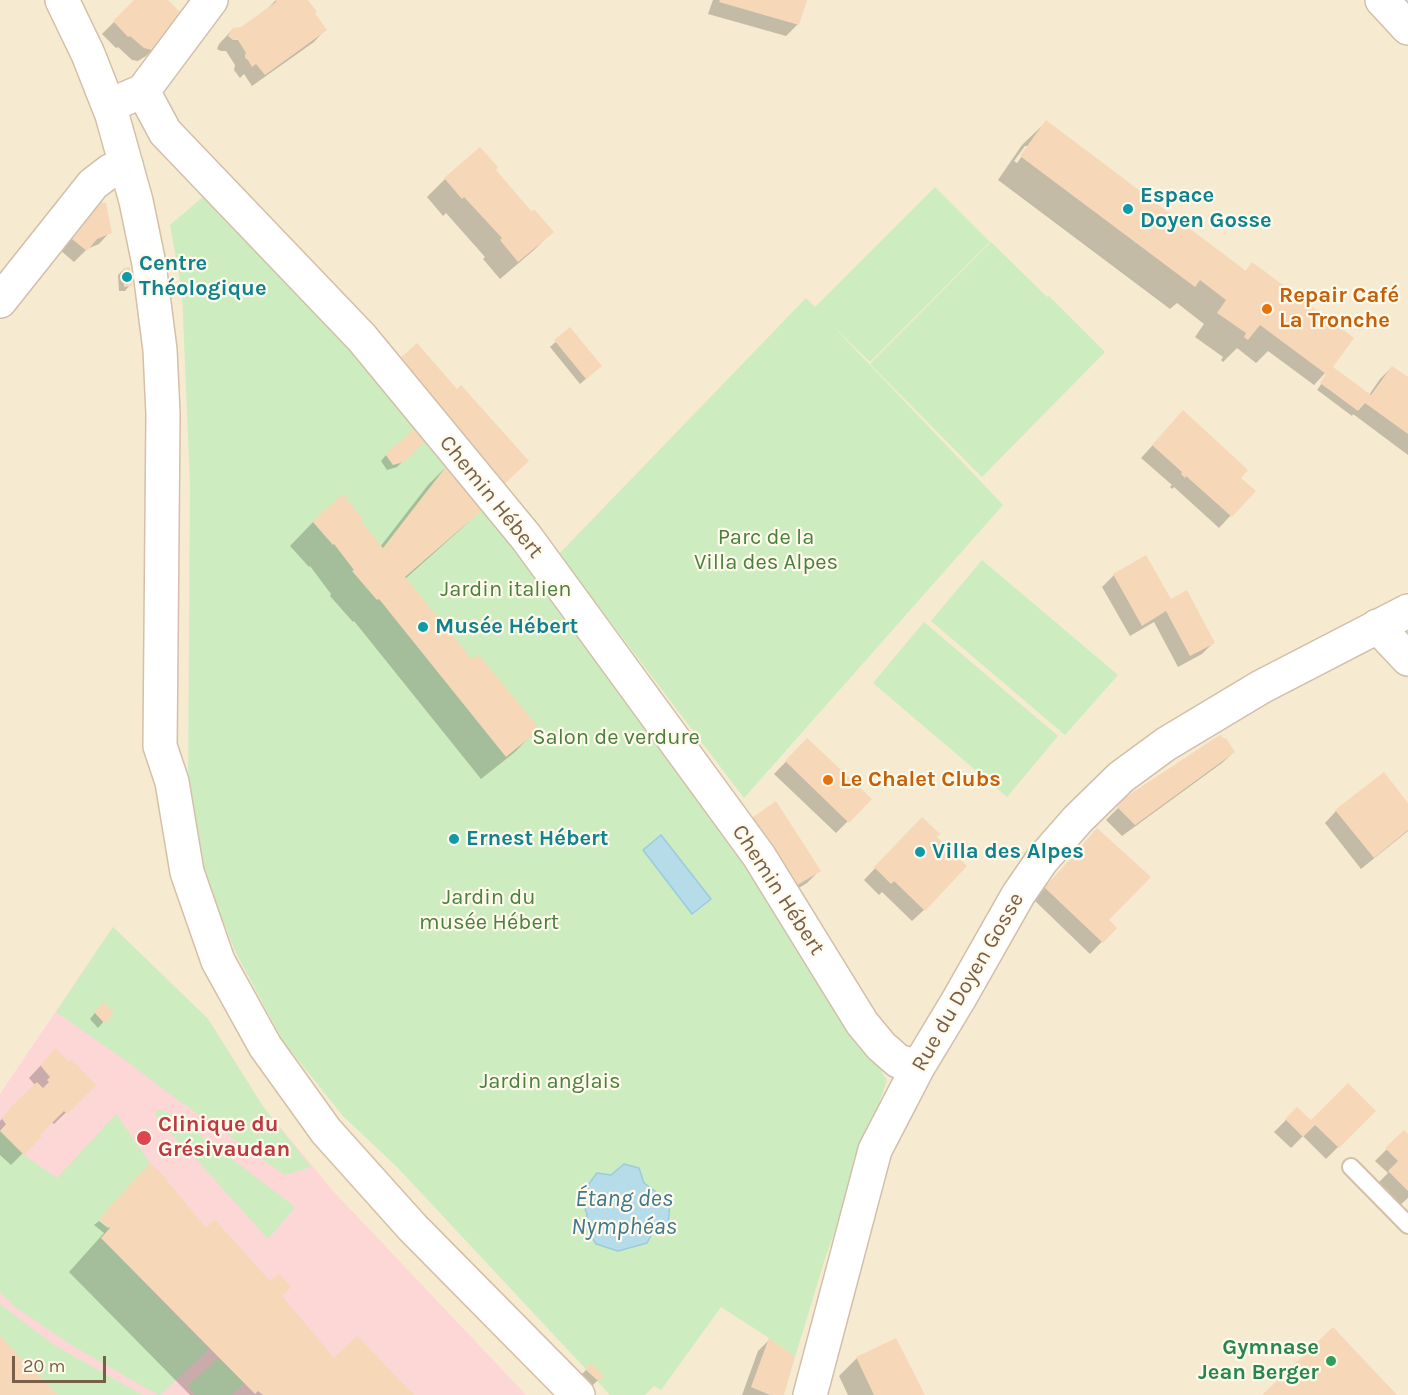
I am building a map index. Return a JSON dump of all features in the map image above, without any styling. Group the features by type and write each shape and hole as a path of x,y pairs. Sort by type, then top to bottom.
{"street":[{"path":"62,0 88,54 126,102 126,165 149,264 160,350 163,414 160,746 172,782 187,872 218,961 265,1046 326,1131 413,1228 578,1395"},
{"path":"81,0 126,102 157,225 175,319 180,379 181,579 177,749 172,782"},
{"path":"126,102 211,0"},
{"path":"1382,0 1408,28"},
{"name":"Chemin Hébert","path":"126,102 165,132 363,338 526,537 759,856 862,1023 881,1046 898,1061 918,1067"},
{"path":"0,301 93,184 110,171 126,165"},
{"name":"Rue du Doyen Gosse","path":"810,1395 875,1150 918,1067 1018,895 1036,869 1078,819 1121,777 1166,744 1261,687 1408,611"},
{"path":"1377,626 1408,658"}],"lane":[{"path":"1350,1167 1408,1225"}],"shaded area":[{"path":"0,0 1408,0 1408,1395 0,1395"},
{"name":"Clinique du Grésivaudan","path":"113,927 208,1019 264,1108 333,1191 526,1395 0,1395 0,1094"}],"green space":[{"name":"Parc de la Villa des Alpes","path":"935,187 990,242 870,362 832,325 1003,505 744,798 559,554 806,298 815,307"},
{"name":"Jardin du musée Hébert","path":"203,197 353,349 494,513 688,771 887,1080 825,1259 795,1357 721,1307 661,1390 654,1386 645,1395 610,1395 398,1168 343,1116 283,1041 235,951 202,867 188,781 190,485 182,291 170,225"},
{"path":"991,242 1105,352 982,477 870,364"},
{"path":"982,560 1118,675 1065,735 931,621"},
{"path":"924,622 1058,736 1007,797 873,683"},
{"path":"113,927 208,1019 264,1108 311,1167 285,1175 56,1012"},
{"path":"159,1109 171,1114 195,1131 295,1207 268,1239 161,1124 156,1116 156,1111"},
{"path":"116,1114 150,1163 99,1219 110,1228 101,1238 209,1349 160,1395 73,1346 15,1307 0,1292 0,1131 24,1155 57,1178"},
{"path":"0,1304 54,1345 143,1395 57,1395 0,1336"},
{"path":"218,1358 244,1383 232,1395 194,1395 188,1386"}],"water":[{"path":"661,835 711,899 692,914 643,850"},
{"name":"Étang des Nymphéas","path":"624,1164 639,1168 644,1183 670,1202 668,1226 653,1232 647,1243 618,1251 596,1244 585,1226 587,1214 585,1209 589,1203 588,1185 597,1173 611,1175"}],"building":[{"path":"134,0 168,0 183,15 159,45 152,50 144,48 130,36 128,37 113,21"},
{"path":"276,0 308,0 327,30 265,75 256,64 252,67 245,58 246,53 238,40 233,40 228,36 233,28 241,27"},
{"path":"720,0 807,0 799,25 719,2"},
{"name":"Espace Doyen Gosse","path":"1046,120 1246,271 1252,262 1354,338 1333,367 1371,395 1392,366 1408,377 1408,434 1365,403 1358,411 1320,383 1326,374 1260,325 1248,340 1244,337 1246,333 1217,313 1226,300 1200,280 1195,287 1020,156"},
{"path":"480,147 498,167 496,170 532,212 534,209 554,232 518,262 500,240 502,238 444,178"},
{"path":"88,201 106,203 112,233 97,239 87,251 63,232"},
{"name":"Centre Théologique","path":"130,267 132,286 124,287 123,268"},
{"path":"570,327 602,366 586,379 554,340"},
{"path":"417,343 457,389 461,385 529,461 502,486 397,361"},
{"path":"1183,410 1248,470 1241,478 1256,491 1232,517 1186,476 1185,478 1182,472 1152,445"},
{"path":"420,424 431,435 404,462 393,465 385,454"},
{"name":"Musée Hébert","path":"452,459 487,506 405,577 472,659 478,654 540,729 506,757 379,599 377,600 352,571 354,570 334,544 312,521 343,494 383,548"},
{"path":"1146,555 1171,599 1187,590 1215,643 1190,656 1166,611 1142,626 1113,574"},
{"path":"1221,735 1224,739 1226,738 1235,752 1135,825 1117,807 1126,797"},
{"name":"Le Chalet Clubs","path":"807,738 872,799 849,823 785,761"},
{"path":"1384,772 1408,803 1408,830 1374,858 1335,810"},
{"path":"776,801 821,871 796,886 753,817"},
{"name":"Villa des Alpes","path":"922,817 940,834 937,837 967,866 925,911 894,881 891,884 874,867"},
{"path":"1097,828 1151,877 1109,920 1117,928 1103,943 1045,888"},
{"path":"103,1002 114,1012 105,1024 94,1012"},
{"path":"56,1048 69,1062 71,1059 96,1085 67,1114 64,1111 24,1155 0,1131 6,1124 2,1119 37,1082 43,1088 49,1082 47,1080 50,1077 40,1065"},
{"path":"1348,1083 1376,1111 1339,1148 1315,1125 1303,1137 1285,1119 1297,1107 1311,1120"},
{"path":"1404,1130 1408,1134 1408,1191 1388,1171 1398,1161 1385,1148"},
{"name":"Clinique du Grésivaudan","path":"150,1163 206,1228 215,1220 270,1281 279,1274 291,1287 282,1296 334,1358 357,1336 414,1395 263,1395 258,1391 255,1394 101,1238 110,1228 99,1219"},
{"name":"Gymnase Jean Berger","path":"1333,1327 1397,1395 1262,1395"},
{"path":"0,1336 57,1395 0,1395"},
{"path":"769,1338 795,1357 784,1395 770,1395 751,1387"},
{"path":"896,1338 925,1395 874,1395 856,1357"},
{"path":"591,1363 604,1376 599,1382 585,1369"}],"place":[{"name":"Espace Doyen Gosse","path":"1128,209"},
{"name":"Centre Théologique","path":"127,277"},
{"name":"Repair Café La Tronche","path":"1267,309"},
{"name":"Musée Hébert","path":"423,627"},
{"name":"Le Chalet Clubs","path":"828,780"},
{"name":"Ernest Hébert","path":"454,839"},
{"name":"Villa des Alpes","path":"920,852"},
{"name":"Clinique du Grésivaudan","path":"144,1138"},
{"name":"Gymnase Jean Berger","path":"1331,1361"}],"park label":[{"name":"Jardin italien","path":"506,590"},
{"name":"Salon de verdure","path":"616,738"},
{"name":"Jardin anglais","path":"550,1082"}]}
